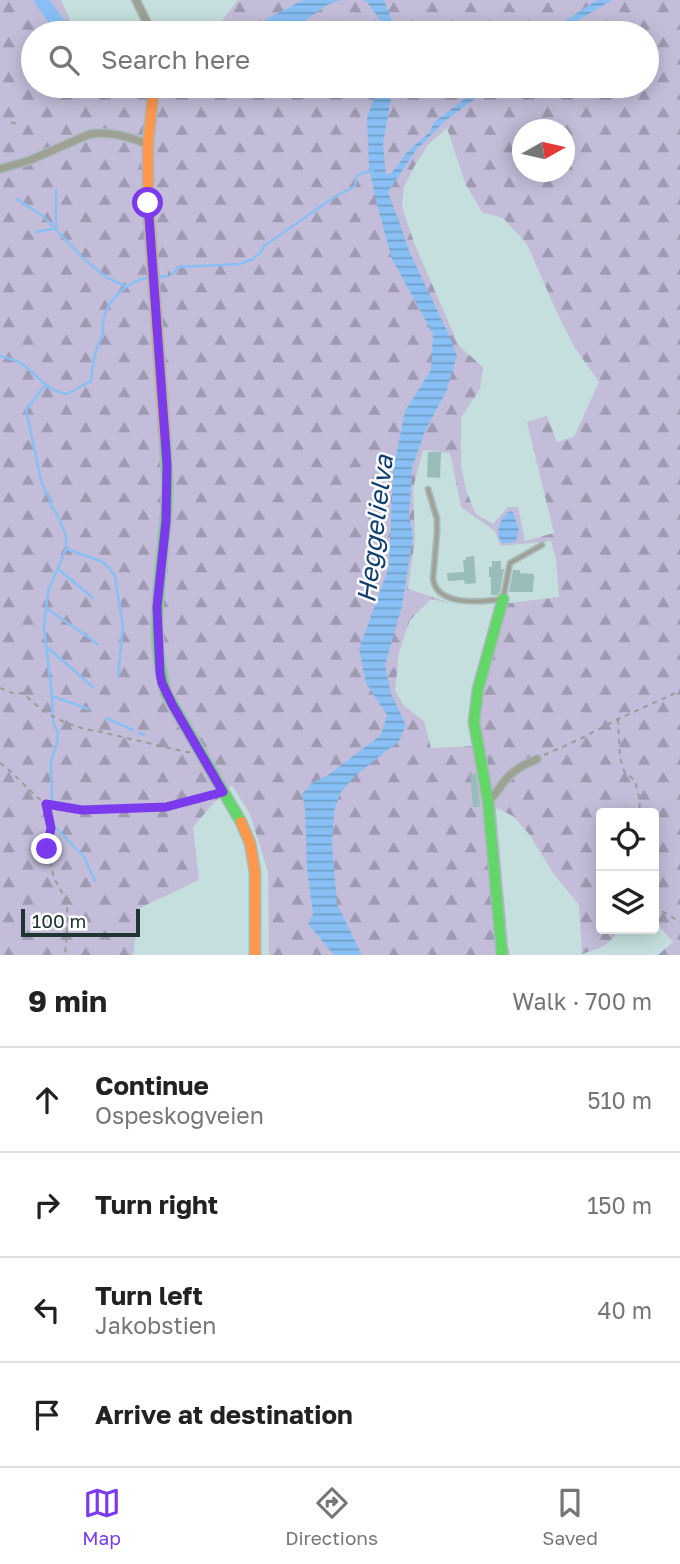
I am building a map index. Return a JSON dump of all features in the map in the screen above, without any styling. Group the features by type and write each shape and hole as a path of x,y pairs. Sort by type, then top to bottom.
{"street":[{"path":"136,0 146,21"},
{"path":"153,98 148,144 148,203 167,465 166,521 157,607 159,666 166,693 247,835 253,855 256,890 255,955"},
{"path":"0,169 28,161 83,136 98,133 116,134 148,144"},
{"path":"502,955 488,801 474,722 478,689 503,599"},
{"path":"488,801 509,775 537,759"}],"lane":[{"path":"428,489 438,532 433,570 434,587 442,595 451,599 487,602 503,599 510,563 542,545"}],"path":[{"path":"11,122 17,124"},
{"path":"168,271 170,276"},
{"path":"0,688 15,694 23,693 33,704 84,730 186,752 199,750"},
{"path":"537,759 680,691"},
{"path":"618,719 620,757 624,771 635,781 639,808"},
{"path":"0,763 46,804 82,810 166,807 223,792"},
{"path":"46,804 51,828 47,849 54,878 66,900 68,917 65,955"},
{"path":"659,909 680,922"}],"green space":[{"path":"0,0 61,0 71,21 21,21 21,98 659,98 659,21 222,21 238,0 680,0 680,955 658,955 673,942 659,926 659,808 596,808 596,934 616,934 608,943 582,954 579,905 553,873 529,834 513,816 496,808 509,955 269,955 268,872 250,814 232,785 193,827 199,880 140,908 133,955 0,955","holes":["447,128 466,185 482,212 503,218 527,244 575,348 599,382 574,437 557,442 547,416 527,422 554,533 525,541 518,507 508,507 493,524 476,514 467,493 461,467 461,418 480,389 483,367 459,346 414,243 402,206 404,187 414,167 428,145","423,450 450,453 461,507 495,531 501,546 551,541 556,559 559,597 501,604 472,720 476,746 431,748 424,721 404,706 395,691 399,652 410,620 431,599 454,604 408,589 415,538 413,488"]}],"water":[{"path":"303,0 341,0 327,5 305,21 263,21"},
{"path":"362,0 384,0 392,21 381,21 367,2"},
{"path":"597,0 612,0 577,21 566,21"},
{"path":"374,98 391,98 383,144 386,174 391,174 408,151 430,132 434,122 466,98 476,98 445,121 416,150 388,192 410,253 457,355 447,390 425,431 412,468 409,515 413,536 402,606 385,665 391,694 406,725 399,741 355,776 341,792 334,811 332,844 337,904 362,955 334,955 308,924 313,914 302,794 312,783 328,775 381,735 387,715 366,683 359,649 389,567 393,470 405,411 431,370 433,334 392,259 369,167 367,118"},
{"path":"510,511 513,512 519,530 516,541 502,543 498,535 499,526"}],"building":[{"path":"428,452 441,452 440,478 427,477"},
{"path":"474,556 476,583 465,584 464,580 448,581 447,573 464,572 463,560"},
{"path":"492,561 501,561 501,569 504,569 500,592 497,595 491,595 489,567 492,567"},
{"path":"513,570 534,574 533,592 509,592"},
{"path":"470,774 476,774 480,807 473,807"}],"waterway":[{"name":"Heggelielva","path":"41,0 56,21"},
{"path":"157,277 169,275 178,267 240,264 253,259 264,246 355,186 356,177 373,171"},
{"path":"36,232 56,228 56,190"},
{"path":"17,199 43,216 85,260 106,277 125,286"},
{"path":"0,356 20,363 49,387 67,394 91,381 105,314 113,299 134,282 150,277"},
{"path":"45,385 26,410 42,484 66,535 66,549 48,591 44,626 53,722 58,733 51,761 52,802 49,813 52,824 84,857 95,881"},
{"path":"67,549 103,562 115,576 123,626 118,676"},
{"path":"58,569 93,598"},
{"path":"46,608 98,644"},
{"path":"48,648 93,687"},
{"path":"52,696 88,709"},
{"path":"106,718 133,730"},
{"path":"139,733 144,735"}],"traffic: fast":[{"path":"165,439 167,499 157,621 160,669 166,693 241,822"},
{"path":"502,955 488,801 474,722 478,689 503,599"}],"traffic: slow":[{"path":"153,98 148,144 148,203 165,439"},
{"path":"241,822 250,843 255,872 255,955"}],"route":[{"path":"47,849 51,828 46,804 82,810 166,807 223,792 166,693 160,673 157,607 166,521 167,465 148,203"}]}
